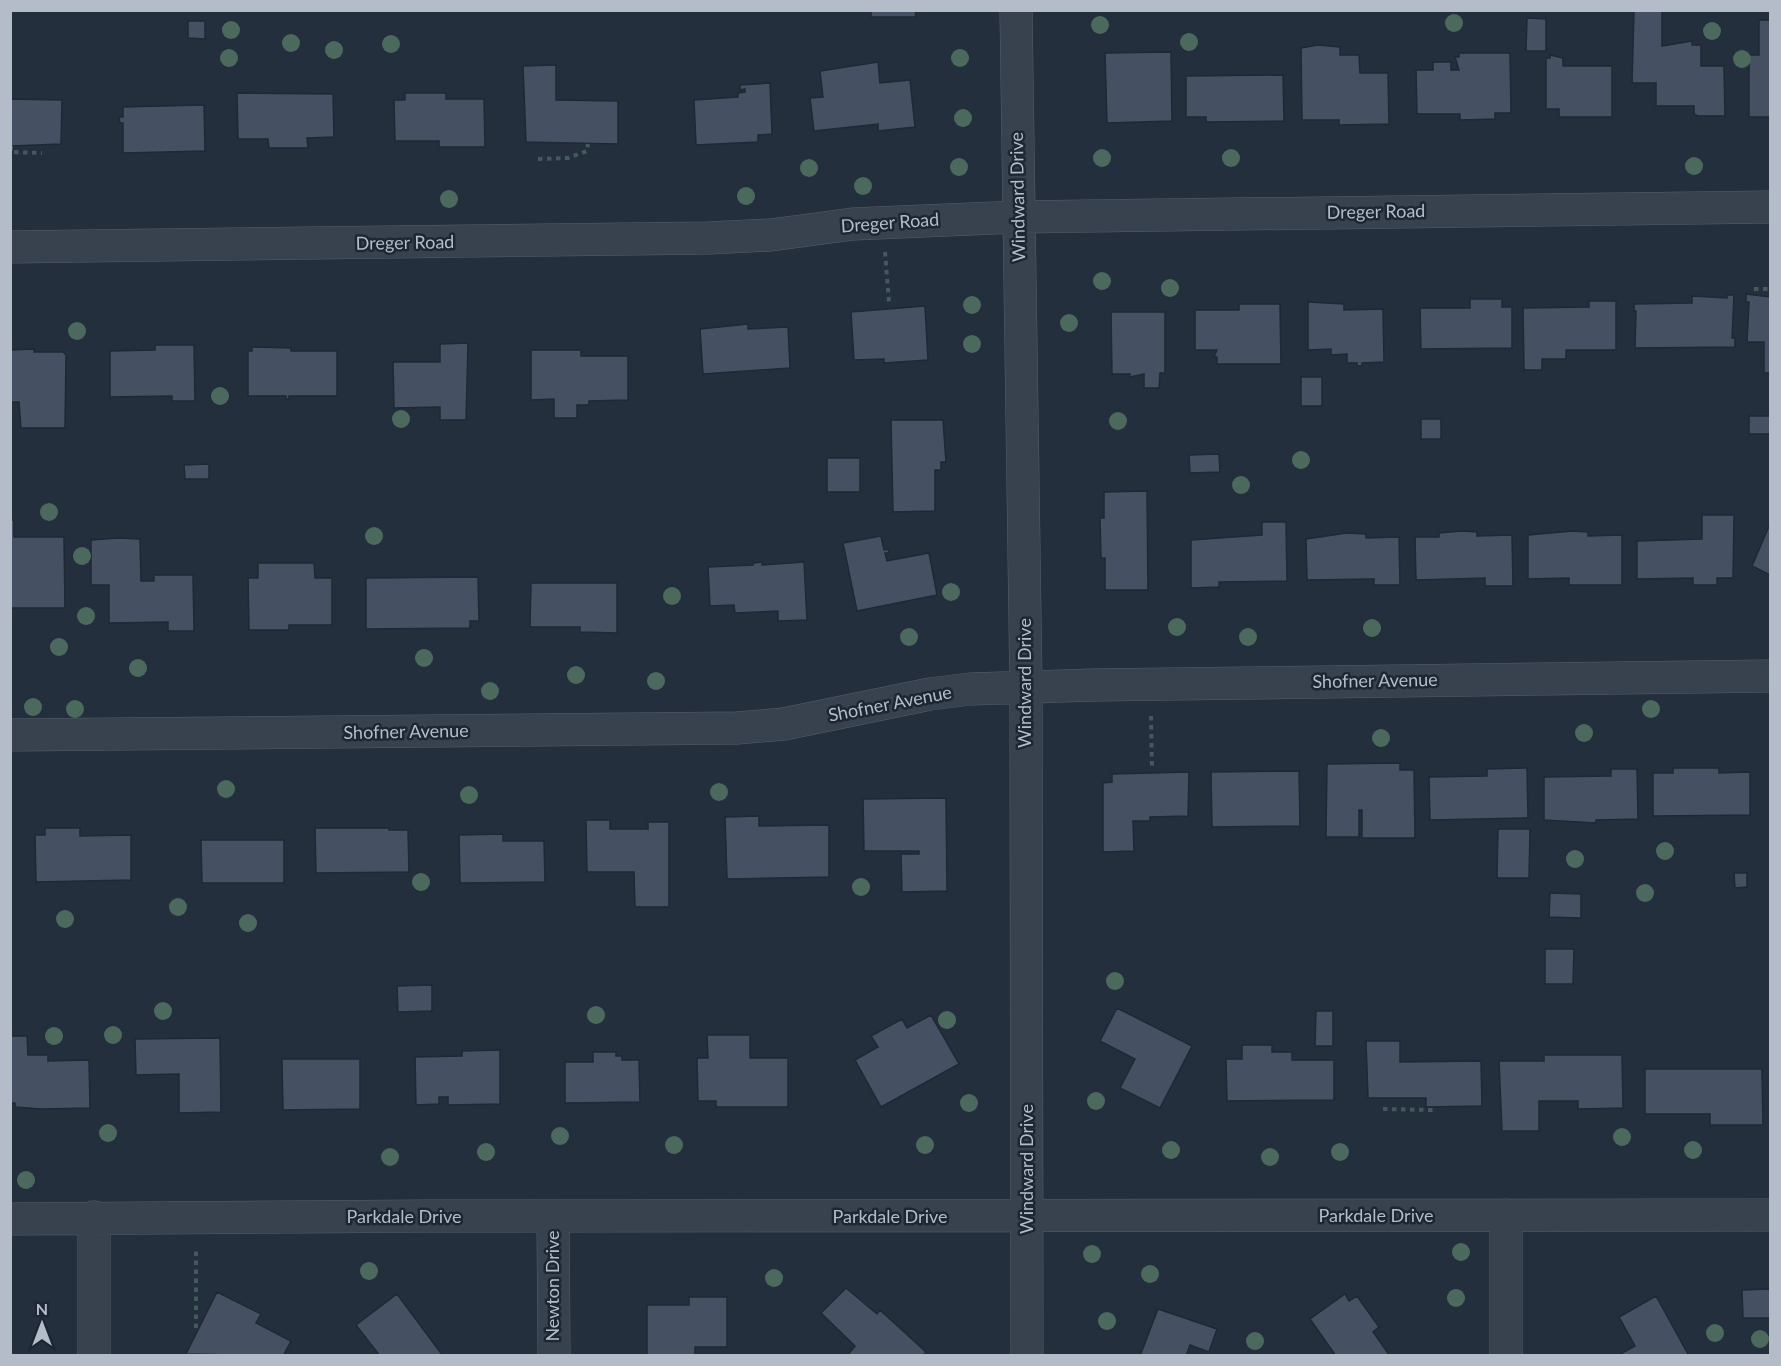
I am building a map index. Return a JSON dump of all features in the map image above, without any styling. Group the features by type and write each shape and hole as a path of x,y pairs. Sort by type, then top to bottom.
{"street":[{"name":"Windward Drive","path":"1016,10 1026,687 1027,1356"},
{"name":"Dreger Road","path":"10,247 708,238 771,235 853,224 1018,216 1770,207"},
{"name":"Shofner Avenue","path":"10,735 737,728 784,724 930,694 1026,687 1770,676"},
{"path":"1506,1215 1506,1356"},
{"name":"Parkdale Drive","path":"10,1219 94,1217 1770,1215"},
{"path":"94,1217 94,1356"},
{"name":"Newton Drive","path":"553,1217 554,1356"}],"path":[{"path":"538,159 587,152 588,144"},
{"path":"11,146 11,153 42,153"},
{"path":"885,242 889,302"},
{"path":"1754,289 1770,289"},
{"path":"1151,715 1152,769"},
{"path":"1383,1109 1433,1110"},
{"path":"196,1245 196,1328"}],"building":[{"path":"871,10 915,10 916,17 871,17"},
{"path":"1634,11 1662,11 1662,46 1692,41 1692,45 1701,45 1701,66 1724,66 1725,116 1698,116 1694,114 1694,106 1656,106 1656,83 1632,83"},
{"path":"1527,18 1546,19 1546,51 1526,51"},
{"path":"1759,20 1770,20 1770,117 1749,117 1749,55 1759,55"},
{"path":"188,21 205,21 205,39 188,38"},
{"path":"1318,45 1340,47 1340,55 1359,55 1360,73 1388,73 1389,124 1339,125 1339,120 1302,120 1301,48"},
{"path":"1171,52 1172,121 1107,123 1105,53"},
{"path":"1459,53 1510,53 1511,113 1495,113 1495,119 1460,120 1460,114 1417,114 1416,70 1433,70 1433,62 1451,62 1451,70 1459,70 1455,57 1459,57"},
{"path":"1550,55 1563,58 1563,66 1612,66 1612,117 1559,117 1559,109 1546,109 1546,58 1550,58"},
{"path":"878,62 880,83 910,80 915,127 878,131 878,124 814,131 810,98 823,97 820,71"},
{"path":"556,65 556,100 618,101 618,144 526,142 523,66"},
{"path":"1283,75 1284,121 1206,122 1206,117 1186,117 1186,76"},
{"path":"770,83 772,134 758,135 758,142 696,145 694,100 738,97 738,93 745,92 745,89 740,90 740,85"},
{"path":"237,93 333,94 334,137 307,138 308,148 269,148 268,139 238,139"},
{"path":"405,93 446,93 446,99 484,99 485,147 439,147 439,141 395,141 394,100 405,100"},
{"path":"10,99 62,100 61,144 10,146"},
{"path":"204,105 205,151 123,153 123,123 120,123 119,117 123,117 123,107"},
{"path":"1746,294 1770,297 1770,373 1764,373 1764,342 1747,342 1749,302 1746,302"},
{"path":"1727,295 1734,295 1732,338 1735,338 1735,347 1635,348 1636,311 1634,311 1634,304 1692,303 1692,296 1727,298"},
{"path":"1470,299 1502,299 1502,307 1512,307 1512,348 1421,349 1420,308 1470,308"},
{"path":"1589,301 1616,301 1616,350 1566,350 1566,359 1542,359 1542,370 1524,370 1523,308 1589,307"},
{"path":"1308,302 1344,304 1344,310 1383,309 1384,362 1362,363 1362,366 1357,366 1357,363 1347,363 1347,354 1331,355 1331,349 1308,350"},
{"path":"1239,304 1280,304 1281,364 1217,364 1217,357 1214,357 1217,350 1195,350 1195,310 1239,310"},
{"path":"925,306 928,360 884,363 884,359 854,360 851,312"},
{"path":"1111,312 1165,312 1165,373 1160,373 1159,388 1144,388 1144,374 1130,377 1130,374 1112,374"},
{"path":"748,324 748,329 788,327 790,368 703,374 700,329"},
{"path":"468,343 466,420 440,420 440,407 394,408 393,362 440,362 440,344"},
{"path":"155,345 194,345 195,401 172,401 172,396 110,397 110,351 155,350"},
{"path":"252,347 291,348 291,351 337,351 337,396 289,396 289,399 286,399 286,396 248,396 248,351 252,351"},
{"path":"34,349 34,352 63,352 66,355 65,428 21,428 19,402 10,402 10,350"},
{"path":"531,350 581,350 581,356 628,356 628,400 589,401 589,405 577,405 577,418 554,418 554,399 531,400"},
{"path":"1301,377 1322,377 1322,406 1301,406"},
{"path":"1749,416 1770,416 1770,434 1749,434"},
{"path":"1421,419 1441,419 1441,439 1421,439"},
{"path":"891,420 943,420 946,462 941,462 941,470 935,470 935,511 893,512"},
{"path":"1219,454 1220,472 1190,473 1189,455"},
{"path":"827,458 860,458 860,492 827,492"},
{"path":"209,464 209,479 185,479 184,465"},
{"path":"1147,491 1148,590 1105,590 1105,558 1101,558 1100,518 1104,518 1104,492"},
{"path":"1702,515 1734,515 1733,578 1717,578 1717,585 1693,585 1693,578 1637,579 1637,541 1702,539"},
{"path":"10,520 14,520 14,537 64,537 65,608 10,608"},
{"path":"1262,522 1286,522 1287,581 1219,582 1219,587 1191,588 1191,540 1262,535"},
{"path":"1770,524 1770,575 1752,566"},
{"path":"1477,532 1477,536 1512,535 1513,586 1485,586 1485,578 1416,580 1415,537 1439,537 1439,533"},
{"path":"1588,532 1588,536 1622,535 1622,585 1569,585 1569,578 1528,579 1528,535"},
{"path":"1347,533 1366,534 1366,538 1399,537 1400,585 1374,585 1374,579 1307,580 1306,539"},
{"path":"881,536 884,550 888,549 889,553 885,553 887,561 929,553 937,595 857,611 843,543"},
{"path":"140,539 141,581 154,581 154,575 193,575 194,631 168,631 168,622 109,623 109,585 91,585 91,540"},
{"path":"762,562 762,565 804,562 807,620 778,621 778,611 735,613 734,605 710,606 708,567 753,565 753,563"},
{"path":"258,563 314,563 315,578 332,578 332,625 289,625 289,630 249,630 248,578 258,578"},
{"path":"478,577 479,621 470,621 470,628 366,629 366,578"},
{"path":"531,583 617,583 617,633 580,632 580,627 530,627"},
{"path":"1400,763 1400,770 1414,770 1415,838 1362,838 1362,810 1359,810 1359,837 1326,837 1327,764"},
{"path":"1527,768 1528,818 1430,820 1429,777 1487,776 1487,769"},
{"path":"1673,768 1719,768 1719,773 1750,772 1750,815 1653,816 1653,773 1673,773"},
{"path":"1611,769 1637,769 1638,819 1596,820 1596,823 1544,820 1544,777 1611,776"},
{"path":"1299,771 1300,826 1212,827 1211,772"},
{"path":"1189,772 1188,816 1150,817 1150,821 1133,821 1134,851 1103,852 1103,783 1112,782 1112,774"},
{"path":"946,798 947,891 902,892 901,854 919,854 919,851 864,851 863,799"},
{"path":"759,816 759,826 829,825 829,877 727,879 725,817"},
{"path":"586,820 610,820 610,829 648,829 648,822 669,822 669,907 635,907 634,872 587,872"},
{"path":"45,828 80,828 80,836 131,835 131,880 36,882 35,835 45,835"},
{"path":"315,828 408,830 409,872 316,873"},
{"path":"1498,829 1530,829 1529,878 1497,878"},
{"path":"503,834 503,841 544,841 545,882 460,883 459,835"},
{"path":"201,840 284,840 284,883 202,883"},
{"path":"1734,873 1747,873 1747,887 1735,888"},
{"path":"1550,893 1581,894 1581,918 1549,917"},
{"path":"1545,949 1574,949 1573,984 1545,984"},
{"path":"432,985 432,1011 398,1012 397,986"},
{"path":"1117,1008 1192,1046 1160,1108 1120,1088 1135,1059 1100,1041"},
{"path":"1316,1011 1333,1011 1333,1046 1315,1046"},
{"path":"931,1015 959,1064 881,1107 855,1060 878,1047 871,1036 902,1019 907,1028"},
{"path":"707,1035 750,1035 750,1058 788,1058 788,1107 716,1107 716,1101 698,1101 697,1058 708,1058"},
{"path":"10,1036 27,1036 28,1055 48,1055 48,1061 89,1060 90,1108 41,1109 15,1107 15,1103 10,1103"},
{"path":"220,1038 221,1112 179,1113 179,1074 136,1075 135,1039"},
{"path":"1366,1041 1400,1041 1400,1062 1481,1061 1482,1106 1426,1107 1426,1098 1368,1098"},
{"path":"1242,1045 1272,1045 1272,1052 1292,1052 1292,1060 1334,1060 1334,1100 1227,1101 1226,1059 1242,1059"},
{"path":"500,1050 500,1104 448,1105 448,1097 439,1097 439,1104 416,1105 415,1057 462,1056 462,1051"},
{"path":"593,1052 616,1052 616,1056 622,1056 622,1060 639,1060 640,1102 565,1103 565,1062 593,1062"},
{"path":"1544,1055 1622,1055 1623,1108 1578,1109 1578,1101 1539,1101 1539,1131 1502,1131 1499,1061 1544,1061"},
{"path":"282,1059 360,1059 360,1109 283,1110"},
{"path":"1645,1069 1762,1069 1763,1125 1710,1125 1710,1114 1645,1114"},
{"path":"846,1288 877,1314 880,1310 926,1352 923,1356 847,1356 855,1346 821,1313"},
{"path":"1770,1289 1770,1318 1743,1318 1742,1290"},
{"path":"217,1292 261,1314 256,1323 291,1341 283,1356 186,1354"},
{"path":"397,1294 443,1356 380,1356 356,1325"},
{"path":"1345,1294 1349,1301 1357,1296 1379,1327 1373,1332 1390,1356 1336,1356 1310,1319"},
{"path":"1656,1296 1689,1356 1617,1356 1635,1346 1619,1317"},
{"path":"689,1297 727,1297 727,1347 695,1347 695,1356 647,1356 647,1305 689,1305"},
{"path":"1158,1309 1217,1329 1209,1352 1190,1345 1186,1356 1140,1356"}]}
